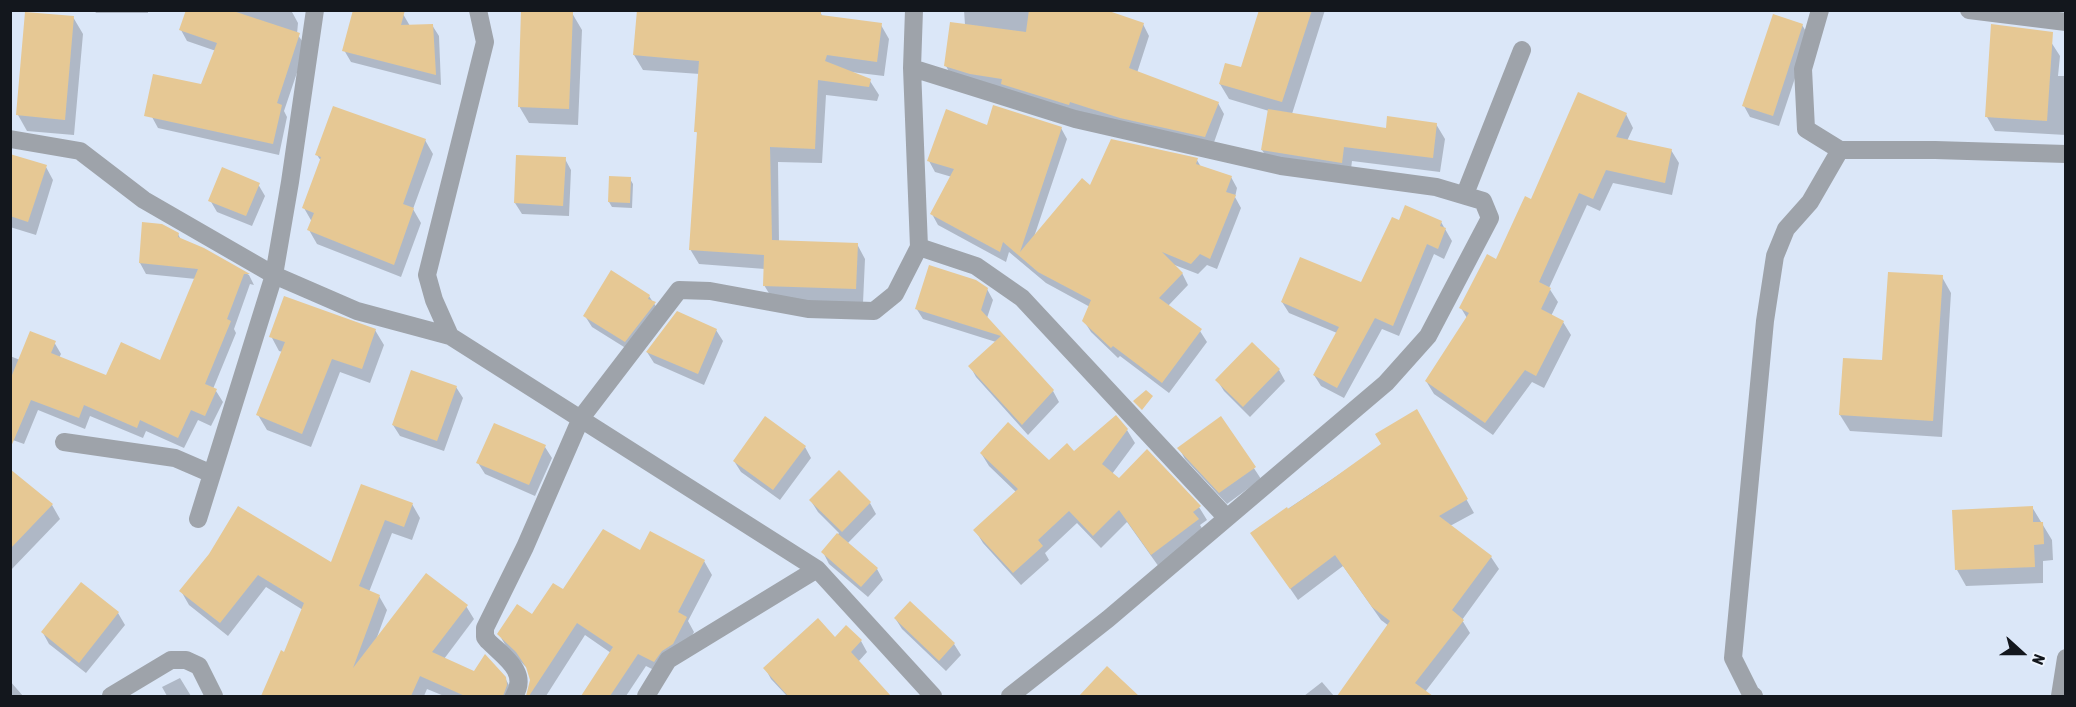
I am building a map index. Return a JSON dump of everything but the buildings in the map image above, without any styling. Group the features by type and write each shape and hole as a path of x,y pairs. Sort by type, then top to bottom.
{"street":[{"path":"198,519 274,274 315,10"},
{"path":"450,336 434,300 427,275 484,42 478,10"},
{"path":"514,696 520,680 518,671 488,641 485,637 485,628 525,547 581,418 679,290 710,291 808,309 874,311 895,294 919,246 912,68 914,10"},
{"path":"1820,10 1803,69 1806,129 1840,150 2066,154"},
{"path":"1969,10 2066,22"},
{"path":"1465,194 1522,50"},
{"path":"912,68 1075,119 1109,127 1281,166 1436,187 1465,194 1483,201 1490,218 1428,336 1386,383 1107,619 1010,696"},
{"path":"10,139 80,151 144,200 274,274 357,311 450,336 817,568 933,696"},
{"path":"1754,696 1732,658 1765,321 1775,256 1786,229 1810,202 1840,150"},
{"path":"919,246 976,266 1022,298 1226,517"},
{"path":"64,442 175,458 212,474"},
{"path":"646,696 668,660 817,568"},
{"path":"2061,696 2066,658"},
{"path":"111,696 171,660 186,660 199,666 214,696"}]}
